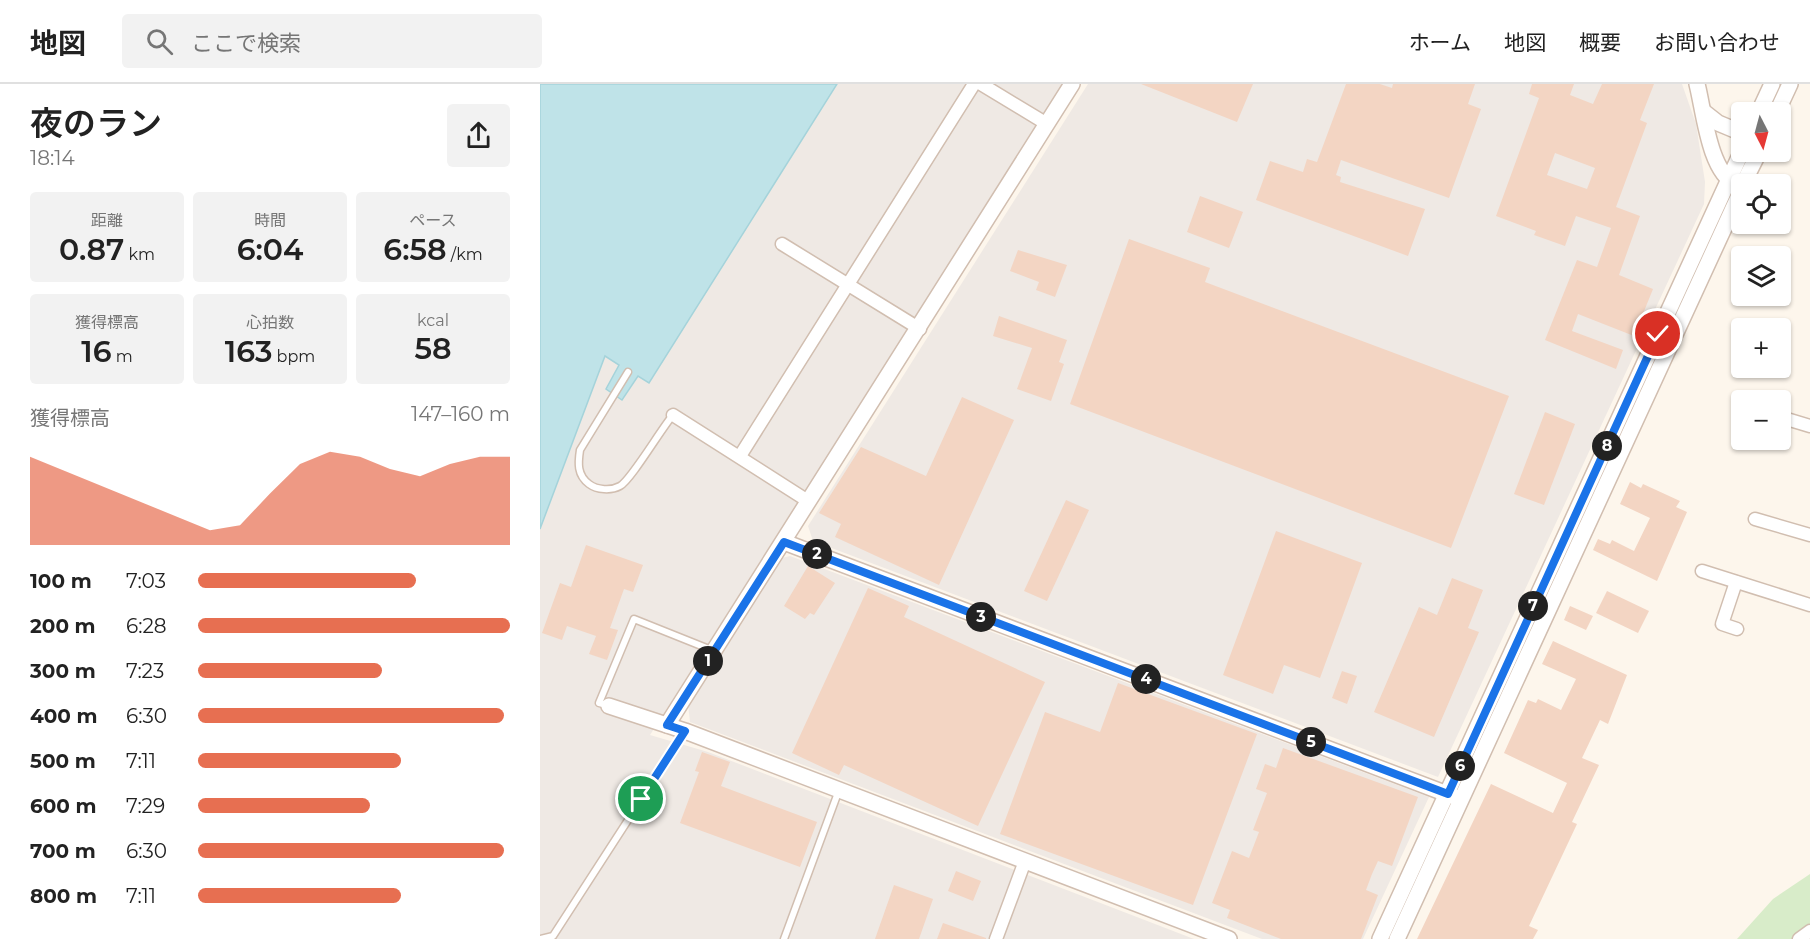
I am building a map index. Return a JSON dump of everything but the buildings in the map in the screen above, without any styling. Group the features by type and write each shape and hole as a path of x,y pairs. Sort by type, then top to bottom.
{"street":[{"path":"740,456 974,84"},
{"path":"981,84 1047,124"},
{"path":"667,725 920,329 1072,84"},
{"path":"1696,84 1713,153 1731,175"},
{"path":"1764,102 1772,84"},
{"path":"1782,102 1790,84"},
{"path":"1704,112 1718,123 1731,128"},
{"path":"1380,939 1454,796 1731,202"},
{"path":"782,244 920,329"},
{"path":"673,415 808,501"},
{"path":"1791,420 1810,426"},
{"path":"1755,519 1810,535"},
{"path":"784,542 1454,796"},
{"path":"1701,571 1810,605"},
{"path":"1736,582 1722,624 1737,629"},
{"path":"609,706 685,731 1229,939"},
{"path":"1397,939 1454,796"},
{"path":"996,939 1025,861"},
{"path":"1799,939 1810,931"}],"lane":[{"path":"628,372 580,450 580,474 594,488 608,489 619,486 628,479 657,433 673,415"},
{"path":"609,706 600,703 634,619 715,651"},
{"path":"540,939 553,936 685,731"},
{"path":"784,939 839,790"}],"shaded area":[{"path":"837,84 1064,84 650,735 708,752 1194,939 540,939 540,529 605,356 619,365 622,400 638,376 649,383"},
{"path":"1088,84 1682,84 1696,124 1705,182 1704,204 1438,777 813,541 808,526"},
{"path":"790,556 1429,797 1363,939 1262,939 690,722 688,704 782,558"}],"green space":[{"path":"1810,874 1810,939 1737,939 1773,899"}],"water":[{"path":"540,84 837,84 649,383 638,376 622,400 606,389 619,365 605,356 540,529"}],"route":[{"path":"641,799 685,731 667,725 784,542 1448,794 1658,334"}]}
